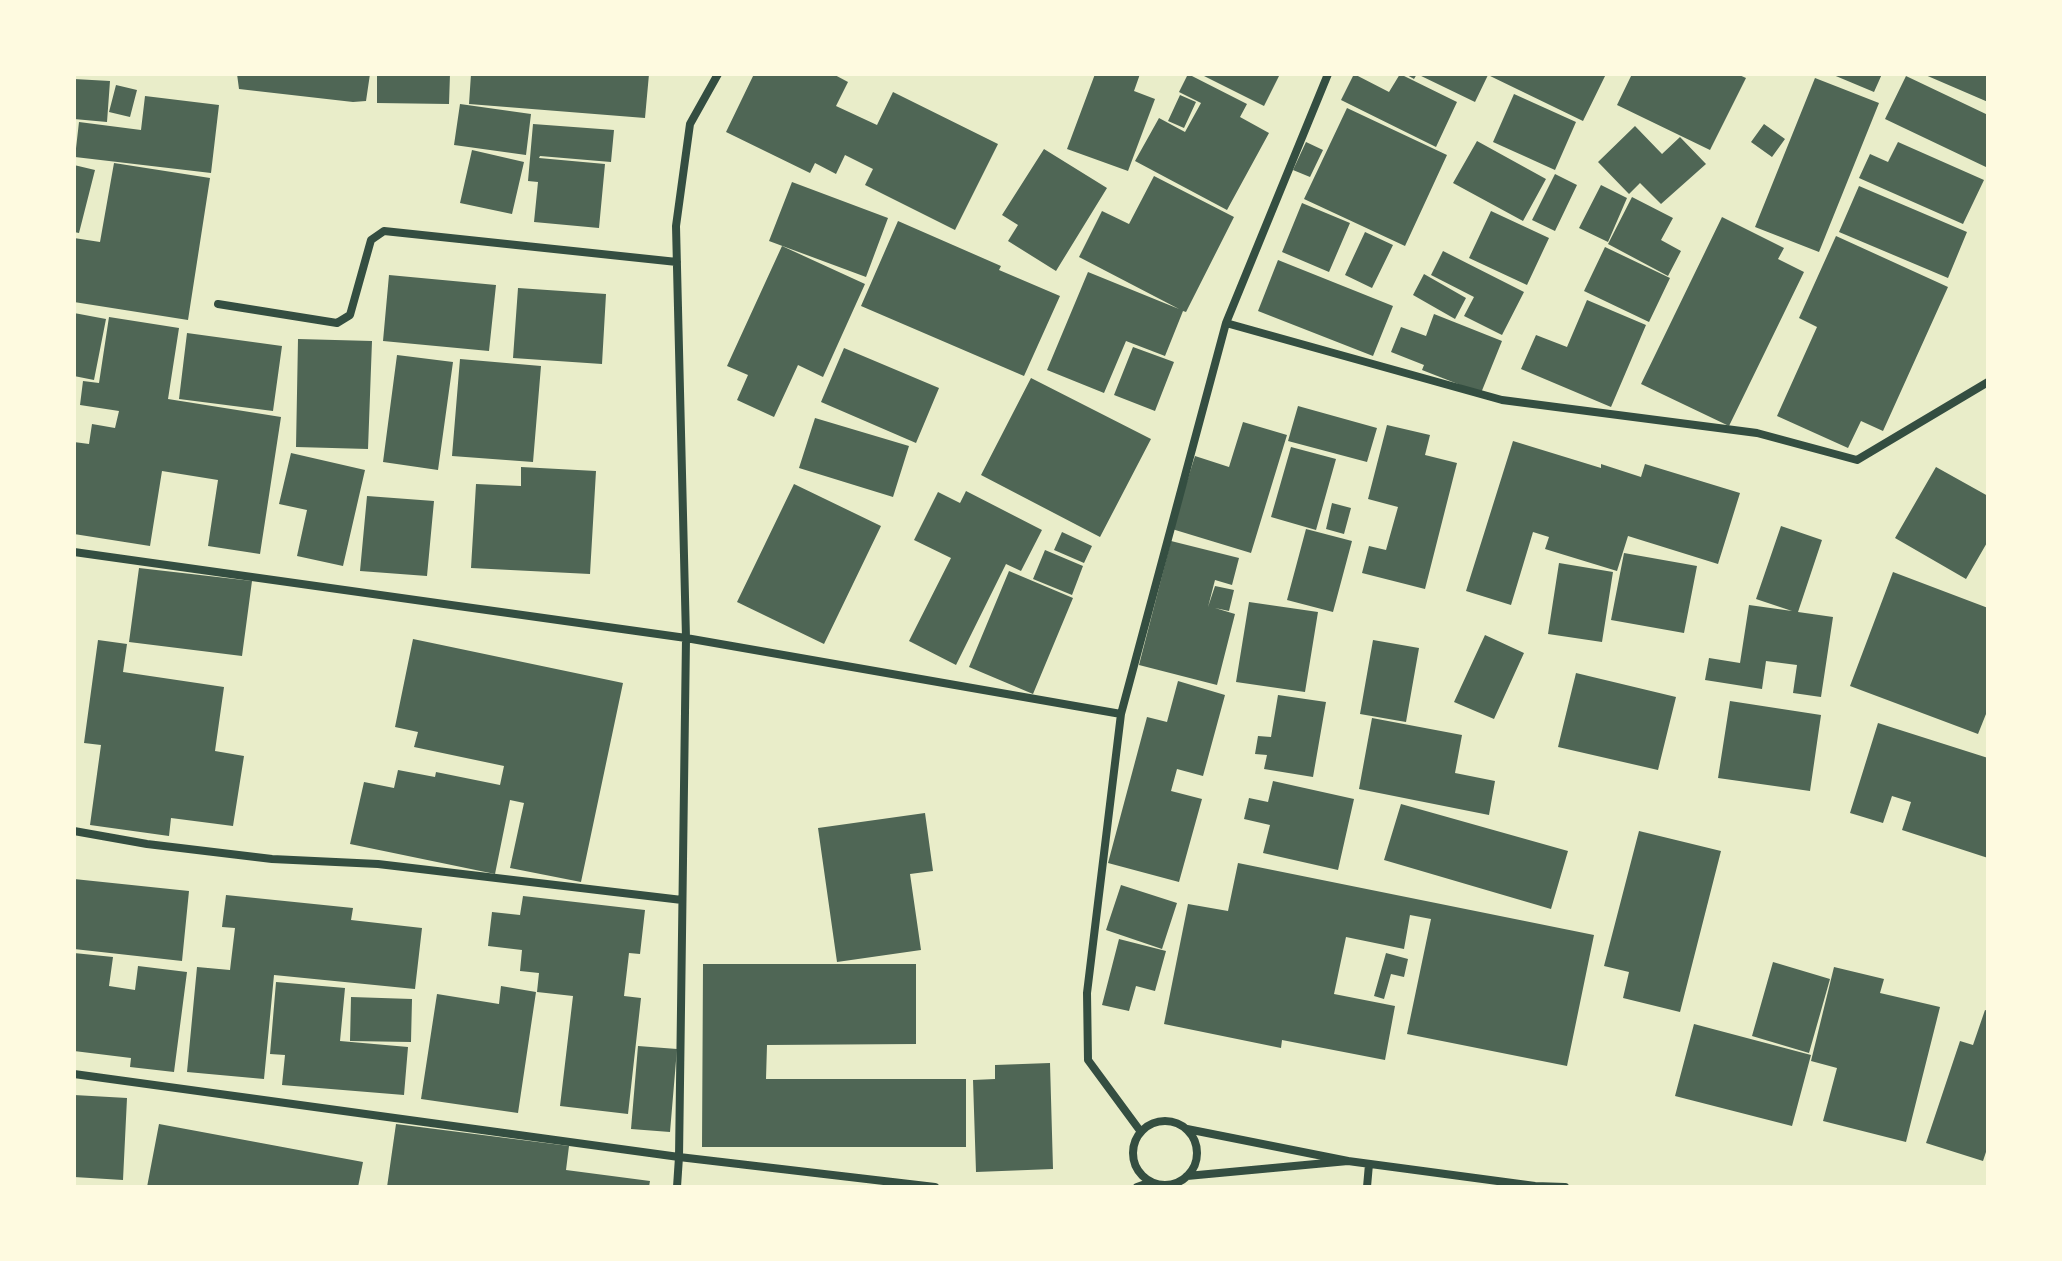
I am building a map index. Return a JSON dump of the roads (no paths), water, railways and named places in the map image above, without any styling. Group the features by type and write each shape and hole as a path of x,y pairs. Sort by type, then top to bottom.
{"street":[{"path":"677,1187 686,638 676,226 690,124 718,74"},
{"path":"1141,1132 1088,1060 1087,993 1121,714 1226,323 1328,74"},
{"path":"218,304 337,323 350,315 371,240 384,231 677,262"},
{"path":"1226,323 1502,400 1757,433 1857,460 1988,382"},
{"path":"74,552 686,638 1121,714"},
{"path":"74,831 147,844 257,857 378,864 682,900"},
{"path":"74,1074 679,1157 935,1187"},
{"path":"1187,1129 1196,1149 1194,1166 1187,1176 1178,1185 1151,1182 1142,1176 1132,1156 1134,1145 1141,1132 1160,1121 1348,1161 1535,1186 1565,1187"},
{"path":"1187,1176 1348,1161"},
{"path":"1367,1187 1369,1164"},
{"path":"1137,1187 1151,1182"}]}
